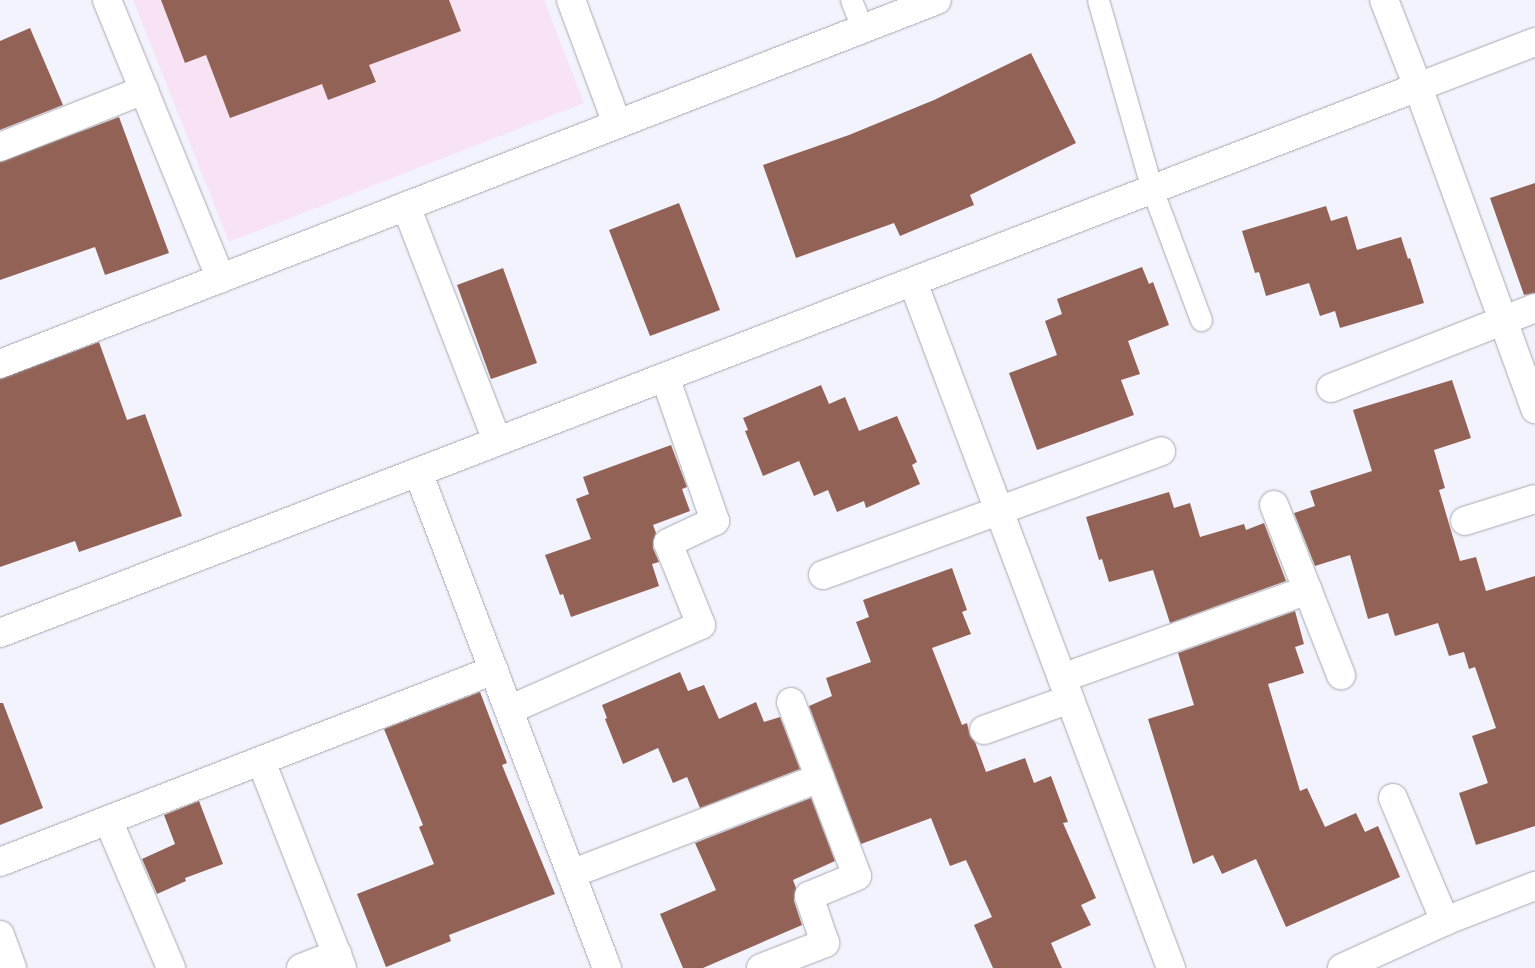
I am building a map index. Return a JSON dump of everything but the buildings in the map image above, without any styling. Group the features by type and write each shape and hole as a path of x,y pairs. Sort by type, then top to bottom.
{"street":[{"path":"107,0 221,278"},
{"path":"571,0 617,124"},
{"path":"0,364 937,0"},
{"path":"1384,0 1418,87 1535,409"},
{"path":"0,633 1535,42"},
{"path":"0,147 144,90"},
{"path":"406,206 497,441"},
{"path":"913,282 1171,968"},
{"path":"1331,388 1535,308"},
{"path":"508,710 701,624 668,543 715,521 665,377"},
{"path":"823,575 1161,450"},
{"path":"418,472 607,968"},
{"path":"1465,521 1535,499"},
{"path":"1274,505 1341,675"},
{"path":"984,730 1066,688 1308,590"},
{"path":"0,862 494,670"},
{"path":"760,968 825,943 808,896 857,876 790,702"},
{"path":"261,761 339,961 301,968"},
{"path":"571,874 820,778"},
{"path":"1393,798 1445,921"},
{"path":"108,820 171,968"},
{"path":"1342,968 1445,921 1535,886"},
{"path":"0,935 12,968"}],"lane":[{"path":"851,0 863,29"},
{"path":"1098,0 1152,189 1201,320"}],"shaded area":[{"path":"133,0 544,0 584,103 229,242"}]}
